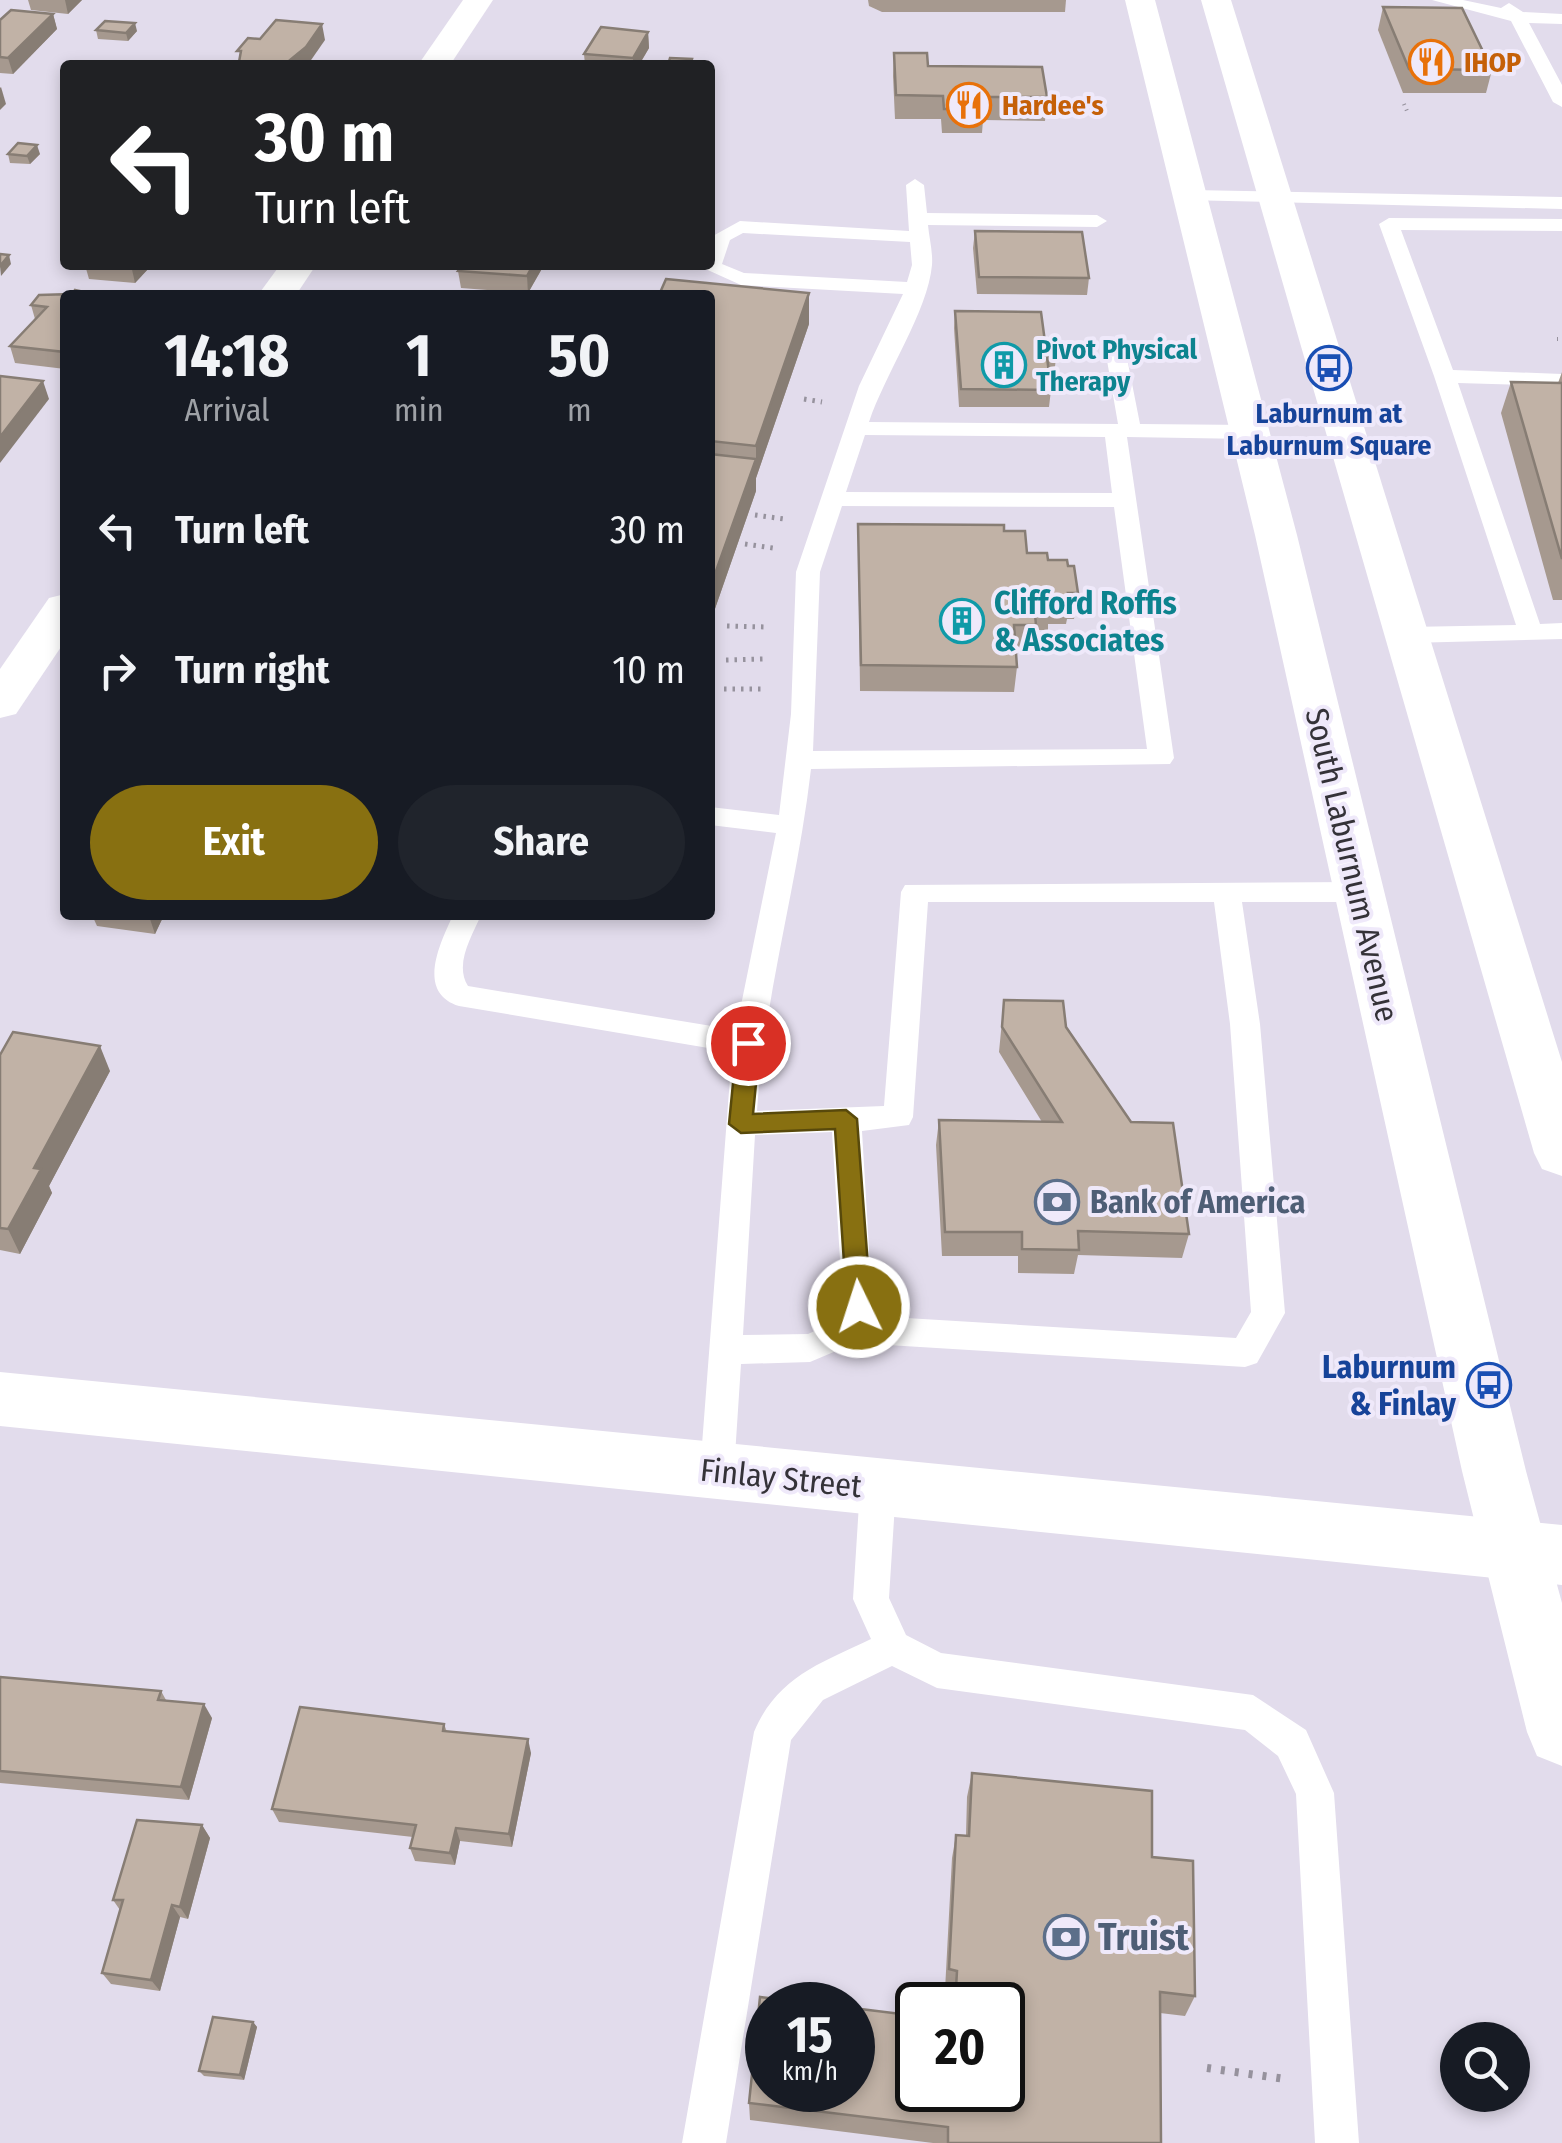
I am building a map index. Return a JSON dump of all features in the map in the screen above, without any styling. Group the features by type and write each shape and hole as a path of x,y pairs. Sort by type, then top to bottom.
{"main road":[{"path":"437,60 478,0"},
{"name":"South Laburnum Avenue","path":"1140,0 1276,535 1494,1471 1540,1553 1562,1732"},
{"path":"1216,0 1562,1153"},
{"path":"0,704 60,615"},
{"name":"Finlay Street","path":"0,1399 1540,1553"}],"lane":[{"path":"1440,0 1518,17 1562,19"},
{"path":"1501,0 1518,17 1562,102"},
{"path":"1539,0 1562,2"},
{"path":"716,1471 748,1043 791,826 804,714 808,572 870,386 922,265 914,185"},
{"path":"1190,196 1562,203"},
{"path":"715,255 721,237 740,227 919,228 1097,221"},
{"path":"1530,631 1445,376 1388,224 1562,225"},
{"path":"715,269 741,279 914,290"},
{"path":"798,760 1161,758 1124,500 1114,343"},
{"path":"1445,376 1562,380"},
{"path":"855,428 1249,432"},
{"path":"832,498 1124,500"},
{"path":"1408,634 1562,631"},
{"path":"715,817 791,826"},
{"path":"741,1124 898,1118 915,892 1357,892"},
{"path":"725,1350 810,1348 852,1328 1245,1353 1268,1312 1245,1024 1227,892"},
{"path":"465,920 446,964 451,988 460,995 748,1043"},
{"path":"846,1119 859,1307 852,1328"},
{"path":"878,1488 871,1599 893,1647 936,1670 1253,1713 1292,1743 1315,1793 1337,2143"},
{"path":"704,2143 773,1732 810,1687 893,1647"}],"path":[{"path":"1404,104 1407,111"},
{"path":"1207,2068 1333,2086"}],"building":[{"path":"1383,7 1462,8 1492,70 1409,69"},
{"path":"11,10 53,14 8,58 0,57 0,20"},
{"path":"276,20 322,24 306,47 290,60 239,60 241,51 237,51 248,38 260,39"},
{"path":"105,21 135,23 126,33 96,30"},
{"path":"601,27 648,32 633,58 584,54"},
{"path":"894,53 927,53 928,66 1042,67 1047,97 983,97 984,109 944,109 943,96 896,95"},
{"path":"18,143 37,145 27,156 8,154"},
{"path":"975,231 1082,232 1089,278 979,277"},
{"path":"459,270 530,270 527,276"},
{"path":"666,279 809,293 756,446 715,442 715,290 661,290"},
{"path":"60,294 60,351 10,346 47,307 31,305 39,295"},
{"name":"Pivot Physical Therapy","path":"955,311 1041,312 1045,342 1054,342 1056,358 1047,357 1051,390 961,389"},
{"path":"0,376 43,381 0,437"},
{"path":"1511,382 1562,383 1562,559"},
{"path":"715,455 756,459 715,574"},
{"name":"Clifford Roffis & Associates","path":"858,524 1004,525 1004,531 1025,531 1027,553 1047,553 1048,560 1067,560 1068,566 1074,566 1078,593 1068,593 1069,598 1050,598 1051,604 1034,604 1036,625 1014,625 1017,667 861,665"},
{"name":"Bank of America","path":"1004,1000 1063,1001 1066,1027 1131,1122 1173,1123 1189,1234 1078,1231 1079,1250 1022,1249 1022,1232 945,1232 939,1120 1062,1122 1002,1027"},
{"path":"13,1032 100,1046 34,1168 41,1169 8,1229 0,1228 0,1055"},
{"path":"0,1677 161,1691 158,1700 204,1704 181,1787 0,1771"},
{"path":"300,1707 444,1724 443,1731 528,1739 509,1834 456,1828 450,1853 410,1848 416,1825 272,1809"},
{"name":"Truist","path":"972,1773 1152,1791 1152,1857 1193,1861 1195,1996 1160,1992 1161,2143 948,2143 948,2127 824,2112 875,2112 875,2011 895,2013 895,2112 1025,2112 1025,1982 956,1982 957,1971 949,1969 956,1835 969,1836"},
{"path":"137,1820 202,1825 180,1907 172,1905 151,1980 102,1973 123,1900 113,1900"},
{"path":"213,2017 253,2022 240,2075 199,2071"}],"place":[{"name":"IHOP","path":"1431,62"},
{"name":"Hardee's","path":"969,105"},
{"name":"Pivot Physical Therapy","path":"1004,365"},
{"name":"Laburnum at Laburnum Square","path":"1329,368"},
{"name":"Clifford Roffis & Associates","path":"962,621"},
{"name":"Bank of America","path":"1057,1202"},
{"name":"Laburnum & Finlay","path":"1489,1385"},
{"name":"Truist","path":"1066,1937"}],"route":[{"path":"748,1043 741,1124 846,1119 859,1307"}]}
